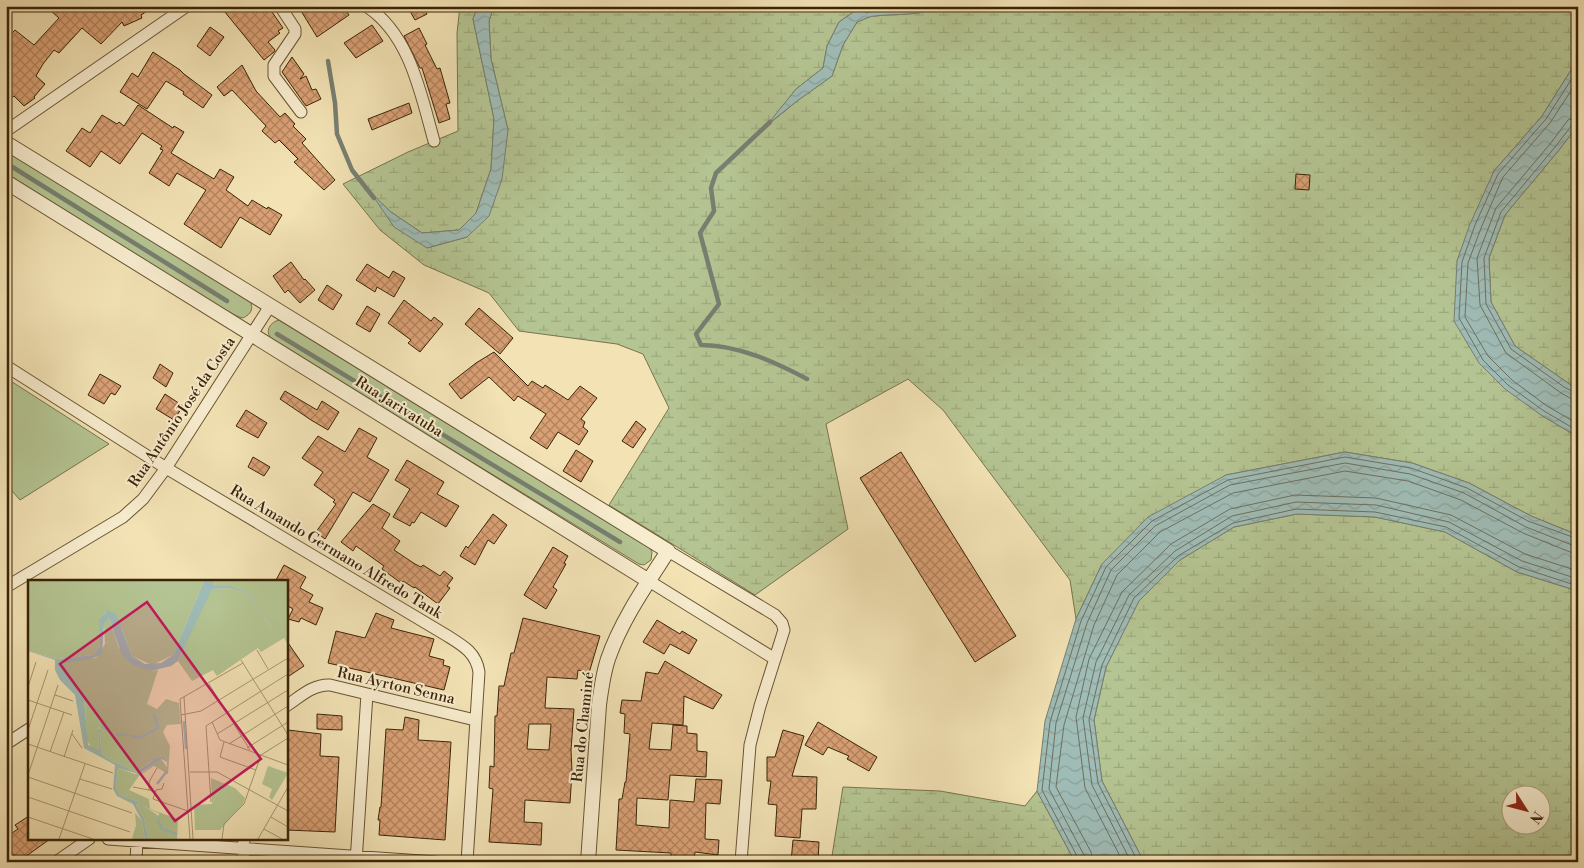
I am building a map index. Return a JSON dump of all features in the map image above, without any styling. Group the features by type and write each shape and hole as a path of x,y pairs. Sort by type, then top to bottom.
{"street":[{"path":"6,132 187,6"},
{"path":"366,6 381,18 401,47 416,78 434,142"},
{"path":"283,7 295,29 294,34 272,70 274,76 300,112"},
{"name":"Rua Jarivatuba","path":"6,143 775,615 782,623 784,630 775,659 6,182"},
{"name":"Rua Antônio José da Costa","path":"6,586 123,517 143,499 166,468 270,306"},
{"name":"Rua Amando Germano Alfredo Tank","path":"6,366 166,468 465,647 473,654 478,664 479,672 467,862"},
{"name":"Rua do Chaminé","path":"588,862 602,682 608,659 618,635 668,551"},
{"path":"741,862 750,745 775,659"},
{"name":"Rua Ayrton Senna","path":"288,703 313,688 330,685 475,720"},
{"path":"356,859 367,694"},
{"path":"6,744 28,730"},
{"path":"56,862 88,840"},
{"path":"136,862 137,840 244,844 356,859 436,862"},
{"path":"243,862 244,844"}],"green space":[{"path":"460,6 478,6 473,19 494,119 491,169 476,213 459,230 422,233 391,212 372,195 427,248 467,237 508,130 491,59 489,21 494,6 862,6 839,22 827,46 823,68 796,89 770,123 832,76 843,45 857,22 873,16 924,12 941,6 1576,6 1578,7 1578,59 1542,116 1494,171 1457,261 1541,415 1578,437 1578,535 1531,516 1469,483 1412,463 1345,452 1226,475 1102,564 1076,619 1070,580 943,410 908,379 826,424 848,529 755,595 609,505 669,408 643,354 617,344 519,331 489,293 424,265 380,230 343,184 408,152 458,131 457,33"},
{"path":"1578,125 1578,390 1515,346 1491,302 1489,258 1505,215"},
{"path":"6,151 250,301 252,309 250,313 243,318 223,309 6,173"},
{"path":"279,320 650,548 652,552 651,560 644,565 639,564 274,341 268,332 270,326"},
{"path":"6,378 109,444 20,500 6,484"},
{"path":"1297,514 1375,517 1445,532 1517,572 1578,591 1578,862 1144,862 1102,781 1094,720 1106,667 1139,600 1180,560 1234,527"},
{"path":"843,787 940,791 1025,806 1037,791 1075,862 831,862"}],"water":[{"path":"478,6 494,6 489,21 491,59 508,130 502,179 489,216 467,237 427,248 394,227 371,193 391,212 422,233 459,230 476,213 491,169 494,119 473,19"},
{"path":"862,6 941,6 924,12 873,16 857,22 843,45 832,76 767,125 796,89 823,68 827,46 839,22"},
{"path":"1578,59 1578,125 1505,215 1489,258 1491,302 1515,346 1578,390 1578,437 1541,415 1505,389 1479,363 1454,321 1457,261 1470,224 1494,171 1542,116"},
{"path":"1345,452 1412,463 1469,483 1531,516 1578,535 1578,591 1517,572 1445,532 1375,517 1297,514 1234,527 1180,560 1139,601 1106,667 1094,720 1102,781 1144,862 1075,862 1037,791 1045,721 1076,619 1102,564 1148,517 1226,475"}],"building":[{"path":"45,6 155,6 141,15 142,18 124,26 122,22 101,44 82,28 59,53 54,50 43,64 36,76 45,84 35,98 24,106 14,96 6,104 6,39 15,30 34,45 59,18"},
{"path":"220,6 268,6 283,28 278,31 280,33 268,42 275,50 274,52 264,60"},
{"path":"298,6 343,6 349,15 317,37"},
{"path":"407,6 423,6 427,14 415,20"},
{"path":"372,25 383,41 356,58 344,43"},
{"path":"210,27 224,37 210,56 197,46"},
{"path":"419,28 437,69 440,68 450,103 446,104 450,119 439,123 422,68 420,68 404,36"},
{"path":"153,52 212,95 203,108 183,94 184,92 166,81 147,109 120,92 132,73 138,77"},
{"path":"292,57 304,74 300,79 306,76 312,90 316,89 321,99 306,106 282,72"},
{"path":"242,65 256,91 280,117 285,113 295,124 293,126 306,139 302,143 335,180 324,190 294,162 298,159 279,140 275,143 262,131 266,126 232,90 224,96 217,87"},
{"path":"409,103 412,113 372,130 368,119"},
{"path":"138,105 173,128 174,126 184,132 171,153 214,179 220,169 234,177 226,190 248,206 252,200 282,215 270,235 240,217 221,248 184,224 206,190 177,173 169,186 149,173 163,150 160,149 162,146 142,133 120,164 101,151 90,167 66,151 82,128 90,133 102,115 124,126"},
{"path":"1296,174 1310,175 1309,190 1295,189"},
{"path":"291,262 304,280 315,290 300,303 288,290 285,293 273,276"},
{"path":"367,264 389,278 393,271 405,278 394,297 377,287 375,292 356,280"},
{"path":"327,285 342,295 333,310 318,300"},
{"path":"404,300 431,321 434,317 443,324 420,352 408,343 411,340 388,323"},
{"path":"367,306 380,314 370,332 356,324"},
{"path":"479,308 513,338 500,354 465,324"},
{"path":"494,352 528,386 532,381 543,388 545,385 568,400 580,386 597,398 581,419 585,422 583,427 588,431 579,445 558,432 547,449 530,438 546,414 518,396 514,401 489,377 461,399 449,384"},
{"path":"160,364 173,373 166,387 153,378"},
{"path":"100,374 121,386 115,395 111,393 104,404 88,395"},
{"path":"285,391 317,410 322,401 339,412 328,430 280,399"},
{"path":"165,394 183,406 174,420 156,409"},
{"path":"246,410 267,423 258,438 236,426"},
{"path":"636,421 646,429 633,448 622,441"},
{"path":"359,428 377,438 367,457 389,470 370,502 353,492 325,539 316,532 336,504 333,502 335,500 314,485 323,472 302,458 318,436 345,452"},
{"path":"576,450 593,461 581,482 563,471"},
{"path":"901,452 1016,636 975,662 860,478"},
{"path":"253,457 270,467 264,476 248,467"},
{"path":"407,460 444,482 437,494 459,506 446,527 421,512 410,526 393,517 410,489 395,480"},
{"path":"373,504 390,514 382,528 400,541 394,550 421,567 423,565 440,576 444,571 453,578 447,586 450,588 438,604 415,587 403,581 401,583 382,569 384,566 356,546 353,551 341,542"},
{"path":"493,514 507,525 494,544 488,540 475,565 460,556"},
{"path":"553,547 568,556 564,563 566,564 553,587 557,590 546,609 524,595"},
{"path":"284,565 306,577 300,588 313,595 309,602 323,608 316,625 301,618 299,622 288,619 293,609 288,606 288,580 276,580"},
{"path":"376,613 394,620 391,628 434,639 429,656 444,660 443,665 450,667 444,690 328,663 336,631 365,638"},
{"path":"523,618 600,636 589,673 578,670 577,679 547,677 545,708 574,709 571,750 572,772 570,803 525,800 524,822 542,823 541,845 489,842 493,789 489,788 490,766 494,767 495,716 497,716 499,686 504,686 511,653 514,653","holes":["529,724 551,724 549,750 527,749"]},
{"path":"657,620 680,634 682,631 697,640 689,654 670,644 664,654 643,642"},
{"path":"288,643 304,666 288,677"},
{"path":"665,661 722,695 713,709 684,696 683,725 652,723 649,749 671,750 673,725 687,726 687,733 697,734 697,751 707,752 706,777 670,775 668,800 637,798 636,825 669,828 670,800 694,802 696,779 722,780 720,804 706,803 705,839 719,840 718,855 695,852 694,861 671,860 671,853 616,850 619,799 622,799 626,782 630,734 624,733 625,714 620,713 622,700 641,701 646,672 658,674"},
{"path":"317,714 342,716 342,730 317,729"},
{"path":"405,717 419,720 418,740 451,742 445,840 379,835 380,820 378,820 381,807 386,729 403,730"},
{"path":"818,722 877,757 869,771 847,759 849,756 828,747 823,755 805,745"},
{"path":"288,730 321,734 320,756 339,757 335,832 288,830"},
{"path":"783,730 804,736 792,776 817,777 816,809 802,809 800,838 775,836 777,805 768,804 771,781 767,781 767,757 775,757"},
{"path":"28,817 28,840 49,840 18,862 6,845 6,837 18,829 15,825"},
{"path":"793,840 819,842 818,862 791,862"}],"waterway":[{"path":"328,61 335,103 337,134 352,170 374,198"},
{"path":"770,122 716,173 711,188 714,211 700,233 719,304 696,334 701,345 742,351 807,379"},
{"path":"6,163 227,301"},
{"path":"277,334 620,542"}]}
